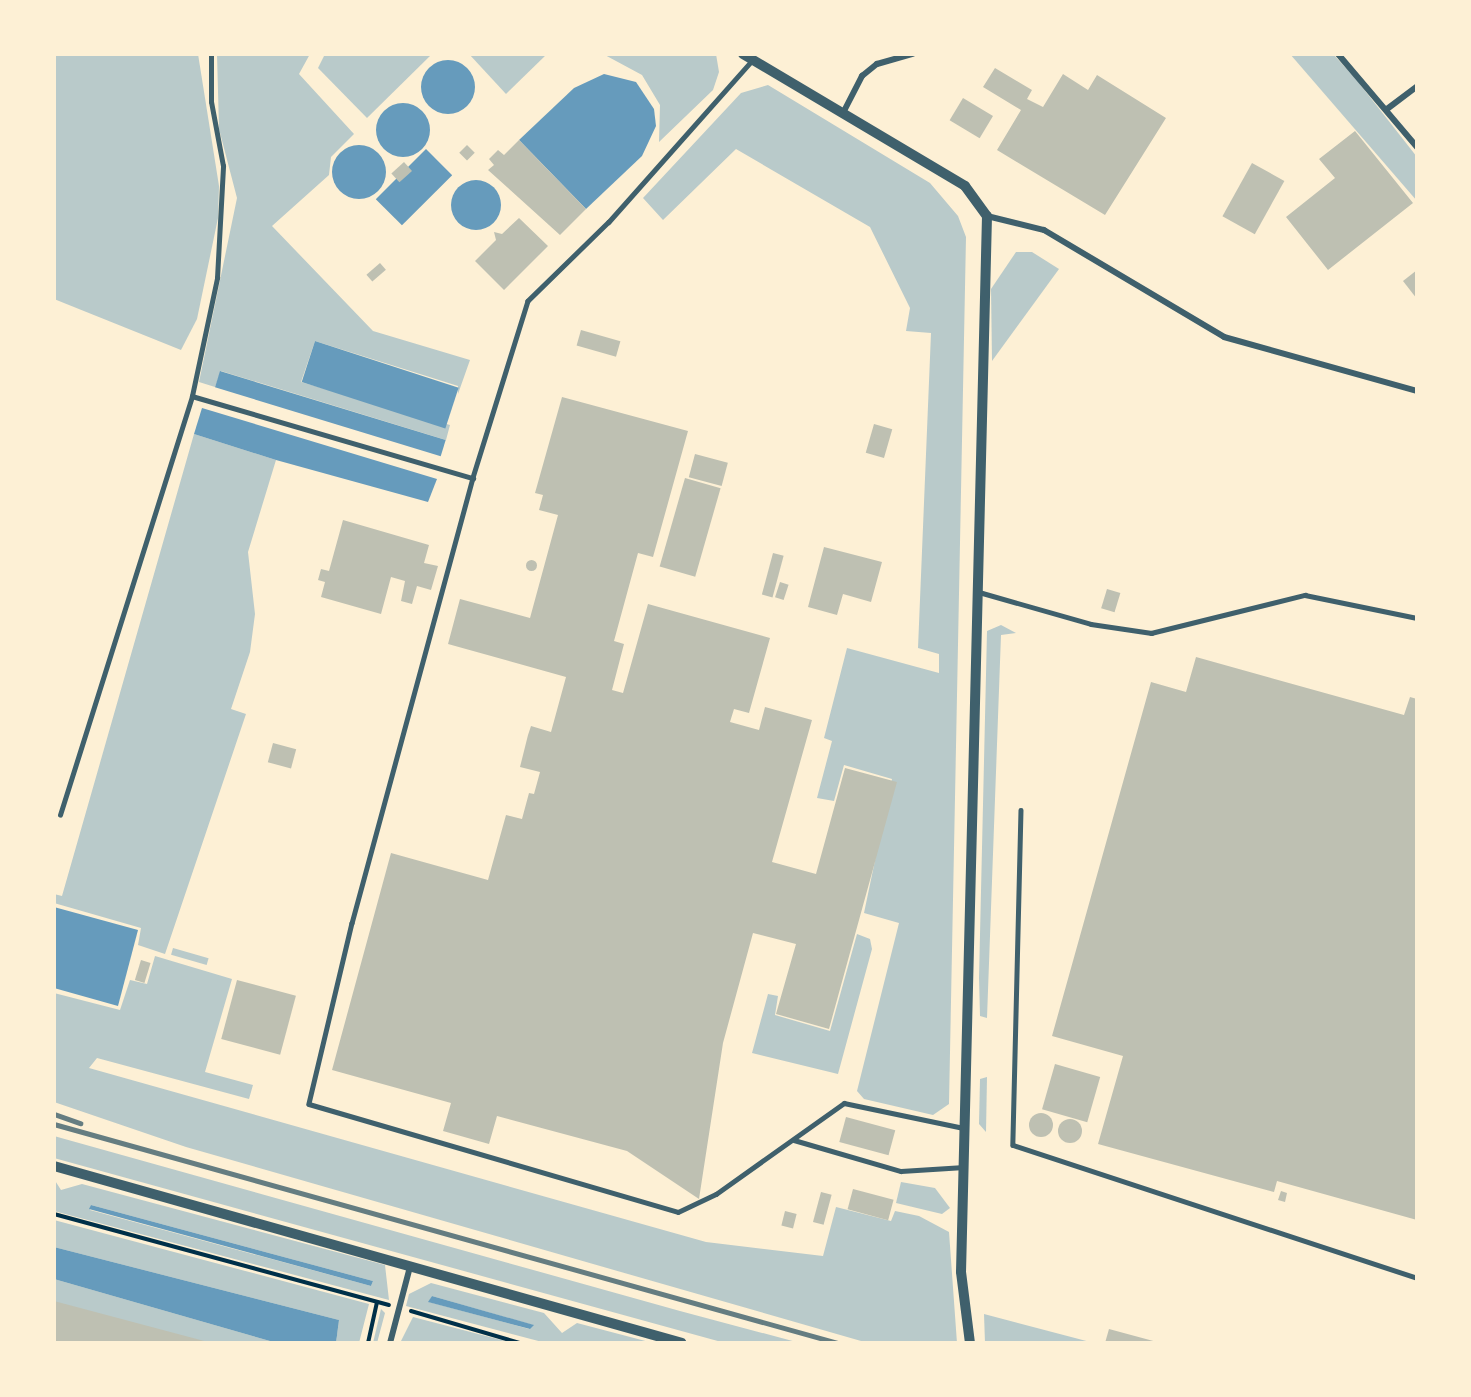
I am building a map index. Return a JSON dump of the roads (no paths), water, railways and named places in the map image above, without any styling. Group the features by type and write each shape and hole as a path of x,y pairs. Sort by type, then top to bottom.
{"street":[{"path":"743,54 965,186 987,216 973,591 961,1272 970,1343"},
{"path":"843,113 862,76 877,64 913,54"},
{"path":"1338,54 1417,147"},
{"path":"1387,110 1417,86"},
{"path":"987,216 1044,230 1224,336 1417,391"},
{"path":"54,1166 682,1343"},
{"path":"390,1343 410,1267"}],"lane":[{"path":"60,815 192,396 217,278 224,208 211,54"},
{"path":"753,60 609,222 528,301 472,478 352,922 309,1104 678,1212 716,1194 844,1103 965,1128"},
{"path":"192,396 472,478"},
{"path":"973,591 1091,624 1151,633 1305,595 1417,618"},
{"path":"1021,810 1013,1145 1417,1278"},
{"path":"794,1140 901,1171 964,1167"}],"water":[{"path":"448,60 458,62 467,68 473,77 475,87 473,97 467,106 458,112 448,114 438,112 429,106 423,97 421,87 423,77 429,68 438,62"},
{"path":"604,74 636,82 654,109 656,126 642,156 586,209 519,140 574,88"},
{"path":"403,103 413,105 422,111 428,120 430,130 428,140 422,149 413,155 403,157 393,155 384,149 378,140 376,130 378,120 384,111 393,105"},
{"path":"359,145 369,147 378,153 384,162 386,172 384,182 378,191 369,197 359,199 349,197 340,191 334,182 332,172 334,162 340,153 349,147"},
{"path":"426,149 452,175 402,225 376,199"},
{"path":"476,180 485,182 496,191 501,205 499,214 490,225 476,230 467,228 456,219 451,205 453,196 462,185"},
{"path":"315,341 459,388 445,429 302,382"},
{"path":"220,371 446,440 441,456 215,387"},
{"path":"202,408 437,479 428,502 276,460 194,434"},
{"path":"54,907 138,930 118,1006 54,988"},
{"path":"91,1205 373,1281 371,1286 89,1209"},
{"path":"54,1247 339,1320 336,1343 277,1343 54,1279"},
{"path":"432,1296 534,1325 530,1329 428,1302"}],"railway":[{"path":"54,1114 80,1123"},
{"path":"54,1124 838,1343"}]}
